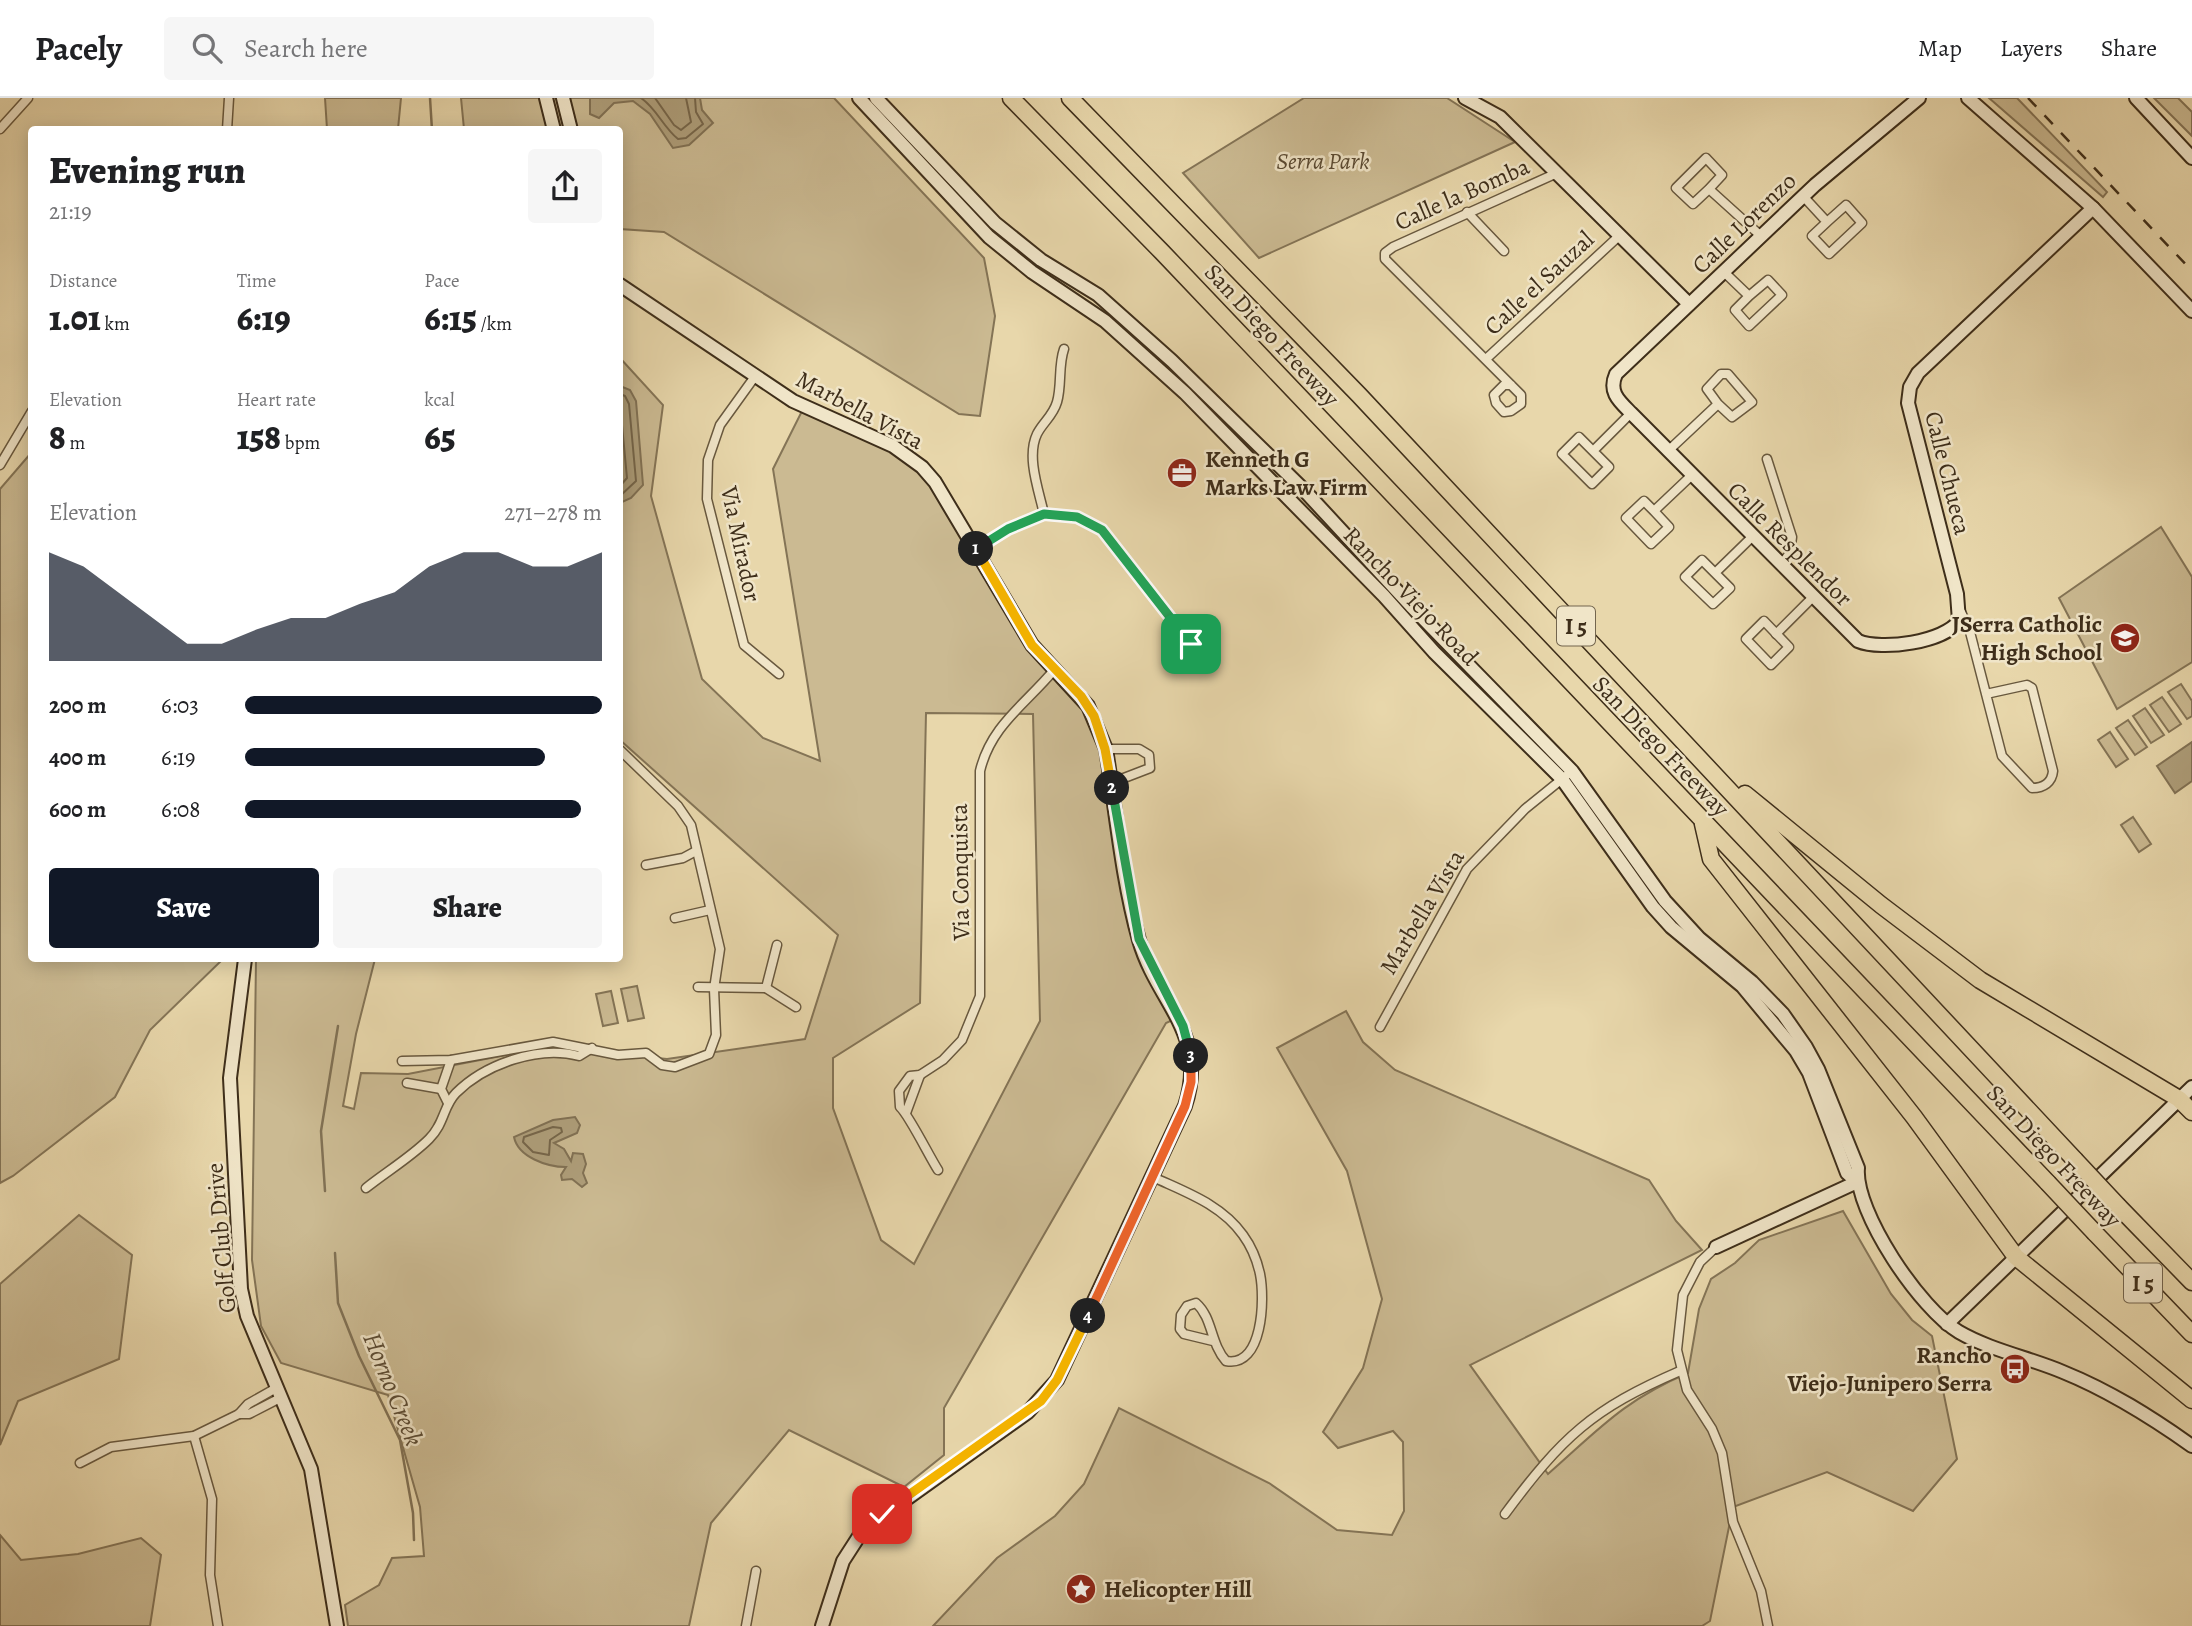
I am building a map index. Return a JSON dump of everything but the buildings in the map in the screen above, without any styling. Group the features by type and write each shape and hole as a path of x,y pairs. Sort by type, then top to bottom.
{"highway":[{"name":"San Diego Freeway","path":"1011,98 1162,252 2192,1334"},
{"name":"San Diego Freeway","path":"1070,98 1359,395 2192,1282"},
{"path":"1696,754 1881,905 1980,980 2179,1099 2192,1112"},
{"path":"1702,822 1711,859 1914,1117 2016,1257 2192,1400"}],"street":[{"path":"0,129 18,103 28,98"},
{"path":"227,126 229,98"},
{"path":"546,98 553,126"},
{"path":"563,98 570,126"},
{"name":"Rancho Viejo Road","path":"859,98 989,236 1032,272 1105,321 1185,393 1393,605 1434,652 1567,775"},
{"name":"Rancho Viejo Road","path":"876,98 995,223 1030,252 1098,295 1172,361 1303,489 1567,775 1636,886 1742,986 1788,1040 1809,1073 1847,1173 1857,1181 1867,1211 1915,1289 1947,1324 1961,1333 2109,1392 2192,1446"},
{"path":"1465,98 1500,117 1689,304"},
{"name":"Calle Lorenzo","path":"1612,390 1616,374 1689,304 1803,196 1919,98"},
{"path":"1968,98 2093,208 2192,311"},
{"path":"2136,98 2192,158"},
{"path":"1706,158 1722,175 1709,188 1693,204 1676,188 1706,158"},
{"name":"Calle la Bomba","path":"1486,359 1385,259 1385,253 1467,212 1557,173"},
{"path":"1709,188 1761,236"},
{"path":"1803,196 1827,222"},
{"path":"1846,205 1862,223 1829,254 1812,236 1827,222 1846,205"},
{"name":"Calle Chueca","path":"1986,694 2027,685 2032,688 2053,771 2052,779 2046,785 2032,788 2002,756 1961,612 1911,418 1910,387 1918,373 2093,208"},
{"path":"1467,212 1504,251"},
{"name":"Calle el Sauzal","path":"1486,359 1619,236"},
{"path":"1724,272 1749,296"},
{"path":"1768,280 1782,295 1749,326 1735,310 1749,296 1768,280"},
{"name":"Marbella Vista","path":"623,287 804,407 893,446 914,460 935,482 1032,645 1088,706 1105,749 1139,939 1183,1026 1191,1057 1188,1097 1052,1389 1028,1412 863,1530 844,1561 822,1626"},
{"path":"1044,514 1034,460 1034,442 1058,400 1059,366 1064,349"},
{"path":"1486,359 1511,385"},
{"path":"1721,374 1728,374 1750,398 1751,405 1736,417 1729,416 1718,404 1707,389 1721,374"},
{"name":"Via Mirador","path":"756,375 720,425 708,460 707,499 744,645 779,674"},
{"name":"Calle Resplendor","path":"1612,390 1631,413 1851,636 1877,646 1945,633 1954,629 1961,612"},
{"path":"1668,451 1718,404"},
{"path":"1593,451 1631,413"},
{"path":"0,465 28,418"},
{"path":"1579,437 1593,451 1609,467 1592,484 1562,454 1579,437"},
{"path":"1767,460 1792,537 1790,553 1780,565"},
{"path":"1654,511 1692,475"},
{"path":"1644,501 1654,511 1669,527 1651,544 1626,518 1644,501"},
{"path":"975,549 1008,529 1044,514 1077,517 1102,530 1191,644"},
{"path":"1715,573 1753,536"},
{"path":"1702,560 1715,573 1730,588 1713,604 1685,577 1702,560"},
{"path":"1776,634 1813,597"},
{"path":"1764,621 1776,634 1789,647 1771,664 1746,639 1764,621"},
{"name":"Via Conquista","path":"938,1170 900,1107 899,1091 910,1076 920,1076 943,1060 962,1041 980,996 978,784 983,759 1000,726 1054,670"},
{"path":"1105,749 1139,750 1149,755 1150,768 1143,773 1111,783"},
{"path":"402,1061 451,1060 553,1042 618,1055 646,1054 662,1065 675,1067 709,1054 716,1035 714,989 720,949 691,825 684,813 623,753"},
{"name":"Marbella Vista","path":"1380,1027 1467,869 1525,809 1567,775"},
{"path":"646,865 683,858 696,851"},
{"path":"675,918 710,910"},
{"path":"766,988 777,945"},
{"name":"Golf Club Drive","path":"245,962 230,1078 242,1289 247,1316 311,1469 337,1626"},
{"path":"698,987 766,988 796,1007"},
{"path":"366,1188 428,1141 442,1124 448,1103 456,1093 483,1074 525,1056 557,1053 579,1056 592,1048"},
{"path":"448,1103 442,1089 451,1060"},
{"path":"906,1113 920,1076"},
{"path":"407,1083 442,1089"},
{"path":"1947,1324 2192,1087"},
{"path":"1153,1177 1223,1213 1244,1236 1255,1257 1262,1290 1262,1307 1251,1350 1246,1359 1235,1363 1226,1361 1213,1341 1204,1310 1196,1303 1187,1306 1181,1315 1180,1329 1184,1334 1213,1341"},
{"path":"1768,1626 1760,1591 1733,1522 1722,1453 1680,1371 1676,1334 1683,1295 1700,1262 1716,1247 1857,1181"},
{"path":"1505,1514 1543,1462 1574,1431 1609,1405 1680,1371"},
{"path":"80,1463 111,1447 194,1436 239,1415 250,1414 280,1392"},
{"path":"194,1436 212,1499 210,1575 218,1626"},
{"path":"746,1626 756,1571"}],"green space":[{"path":"325,98 401,98 398,126 327,126"},
{"path":"461,98 834,98 984,258 995,316 980,416 959,414 664,232 623,229 623,126 464,126"},
{"name":"Serra Park","path":"1304,98 1447,98 1515,142 1259,258 1183,173"},
{"path":"1989,98 2017,98 2107,192 2103,197"},
{"path":"2154,98 2178,98 2192,112 2192,136"},
{"path":"623,361 663,405 651,496 702,679 763,738 820,761 773,469 804,407 914,460 1032,645 1098,723 1139,939 1179,1017 1166,1023 944,1408 944,1455 904,1487 789,1430 711,1523 689,1626 348,1626 345,1605 379,1585 392,1558 424,1556 420,1507 388,1395 281,1363 261,1326 252,1260 256,962 374,962 356,1034 343,1106 354,1109 361,1073 408,1074 548,1047 667,1059 805,1039 838,935 623,743","holes":["926,713 1033,714 1040,1021 914,1264 881,1240 833,1108 833,1058 920,1003"]},
{"path":"28,456 28,962 220,962 150,1030 115,1097 13,1176 0,1183 0,489"},
{"path":"2161,527 2192,577 2192,662 2117,709 2059,598"},
{"path":"2181,684 2192,701 2192,716 2187,719 2168,692"},
{"path":"2162,697 2181,724 2169,732 2150,705"},
{"path":"2145,708 2164,735 2151,743 2133,716"},
{"path":"2128,720 2147,747 2135,755 2116,728"},
{"path":"2110,732 2128,759 2116,767 2098,740"},
{"path":"2133,817 2151,844 2139,852 2121,825"},
{"path":"637,986 644,1018 628,1021 621,989"},
{"path":"611,991 618,1023 603,1026 596,994"},
{"path":"1346,1011 1363,1042 1395,1070 1649,1180 1676,1221 1702,1250 1470,1365 1548,1474 1629,1405 1688,1373 1699,1309 1711,1279 1735,1263 1759,1240 1843,1211 1891,1294 1912,1320 1932,1336 1957,1459 1913,1511 1827,1472 1733,1507 1710,1621 1702,1626 933,1626 997,1558 1055,1516 1084,1484 1119,1408 1269,1483 1337,1530 1392,1535 1404,1511 1403,1442 1393,1431 1338,1448 1323,1432 1363,1368 1382,1299 1347,1171 1277,1048"},
{"path":"79,1215 132,1255 119,1359 18,1401 0,1445 0,1284"},
{"path":"0,1535 21,1560 78,1554 141,1538 161,1555 150,1626 0,1626"}],"water":[{"path":"590,98 700,98 702,110 713,123 689,145 673,148 650,114 633,101 614,103 599,118 590,114"},
{"path":"623,387 630,390 636,401 643,485 631,498 623,502"},
{"path":"2192,742 2192,781 2175,793 2157,766"},
{"path":"575,1117 580,1125 577,1133 554,1143 564,1149 571,1161 573,1153 583,1154 586,1164 583,1173 587,1183 582,1187 572,1179 562,1180 561,1175 566,1167 542,1163 527,1155 514,1137 553,1120"}],"waterway":[{"name":"Horno Creek","path":"430,98 432,126"},
{"name":"Horno Creek","path":"325,1191 321,1131 338,1026"},
{"name":"Horno Creek","path":"335,1253 338,1303 359,1356 400,1440 413,1513 414,1540"}],"railway":[{"path":"2028,98 2192,271"}],"place":[{"name":"Kenneth G Marks Law Firm","path":"1182,473"},
{"name":"JSerra Catholic High School","path":"2125,638"},
{"name":"Rancho Viejo-Junipero Serra","path":"2015,1369"},
{"name":"Helicopter Hill","path":"1081,1589"}],"route":[{"path":"882,1514 1028,1412 1052,1389 1176,1128 1191,1082 1192,1065 1187,1036 1139,939 1098,723 1081,696 1032,645 975,549 1008,529 1044,514 1077,517 1102,530 1191,644"}]}
